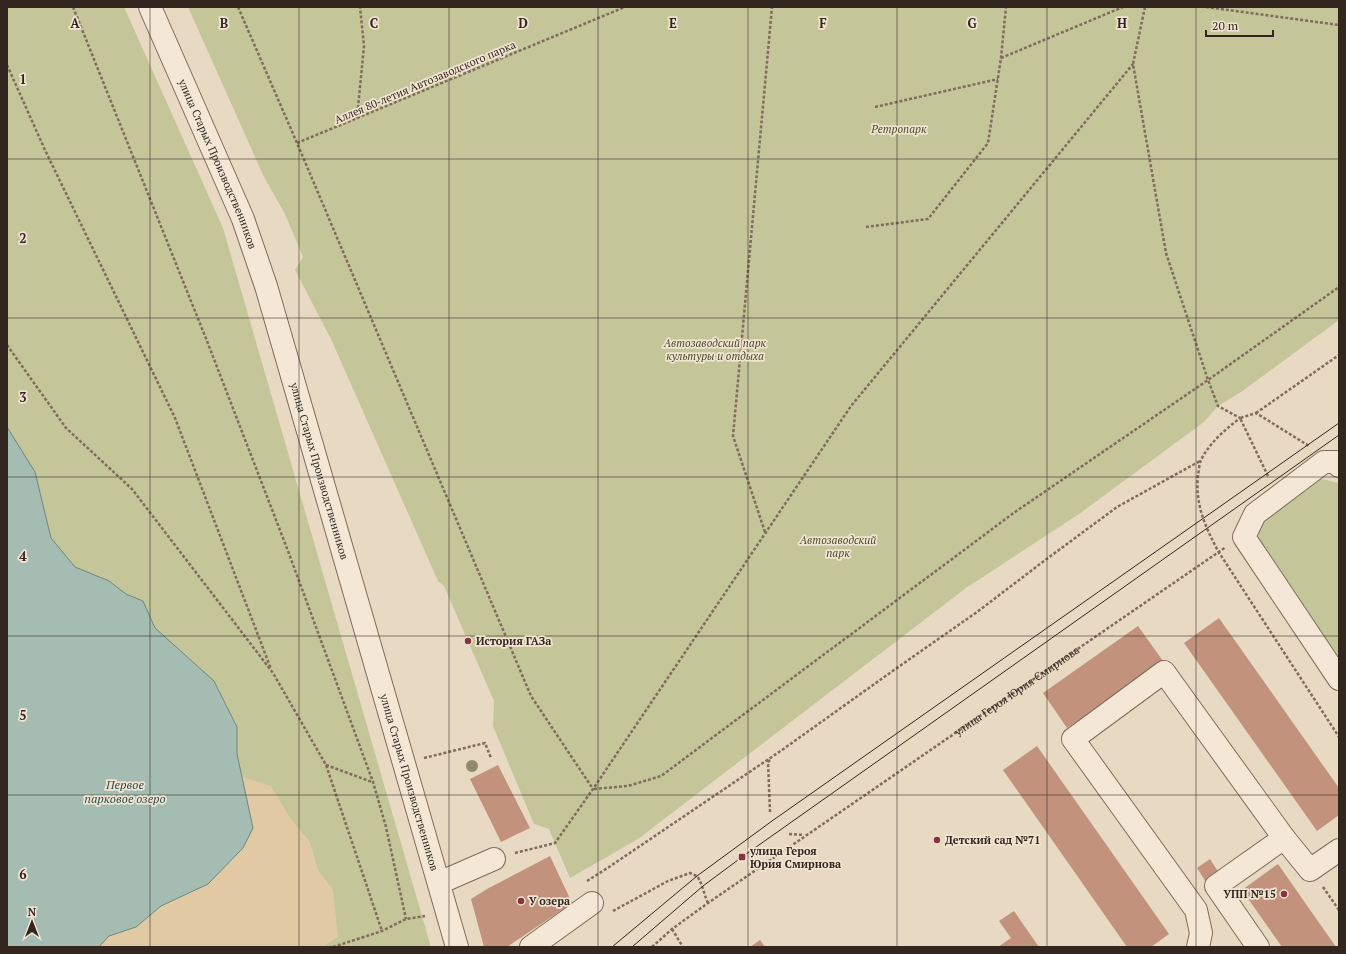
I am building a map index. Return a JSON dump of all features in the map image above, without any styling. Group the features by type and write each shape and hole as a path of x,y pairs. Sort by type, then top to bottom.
{"street":[{"name":"улица Старых Производственников","path":"150,7 243,219 266,286 402,763 457,947"},
{"path":"1333,463 1280,494 1255,514 1244,538 1339,679"},
{"path":"1198,947 1201,933 1196,910 1073,739 1164,672 1284,838 1310,870 1339,850"},
{"path":"1258,947 1216,886 1284,838"},
{"path":"439,883 494,859"},
{"path":"531,947 592,903"}],"path":[{"path":"73,7 213,355 288,551 373,782 386,827 406,919"},
{"path":"238,7 531,696 593,789"},
{"path":"357,118 364,46 360,7"},
{"name":"Аллея 80-летия Автозаводского парка","path":"297,144 625,7"},
{"path":"765,533 733,436 772,7"},
{"path":"866,227 928,219 988,144 1001,58 1006,7"},
{"path":"1001,58 1123,7"},
{"path":"1145,7 1133,64 1166,253 1218,406"},
{"path":"1206,7 1339,25"},
{"path":"494,859 555,843 851,406 1133,64"},
{"path":"7,65 45,150 175,418 273,673"},
{"path":"875,107 998,79"},
{"path":"593,789 628,786 661,776 1015,512 1208,380 1339,287"},
{"path":"7,345 66,428 132,490 273,673 326,765 382,931"},
{"path":"1280,494 1272,482 1240,418 1256,413 1339,355"},
{"path":"1256,413 1333,463"},
{"path":"708,903 704,894 703,886 697,876 690,873 668,881 602,917 592,903 582,884 782,750 978,612 1117,507 1200,461"},
{"name":"улица Героя Юрия Смирнова","path":"652,947 672,929 805,835 1218,551 1244,538"},
{"path":"402,763 485,743 491,758"},
{"path":"770,812 768,762 782,750"},
{"path":"326,765 373,782"},
{"path":"789,834 805,835"},
{"path":"1310,870 1339,910"},
{"path":"333,947 382,931 406,919 447,912"},
{"path":"672,929 683,947"}],"green space":[{"path":"7,7 124,7 223,228 431,947 7,947"},
{"name":"Автозаводский парк культуры и отдыха","path":"188,7 1339,7 1339,320 1241,392 1218,406 1204,422 1079,514 966,588 638,839 570,878 549,829 534,824 493,726 494,701 444,586 438,581 331,339 295,270 303,257 285,214 264,177"},
{"path":"1318,478 1339,483 1339,662 1257,546 1261,520"}],"sand":[{"path":"242,777 271,786 290,818 310,842 318,870 333,890 338,937 322,947 99,947 109,936 136,927 161,906 208,884 248,802"}],"water":[{"name":"Первое парковое озеро","path":"7,427 35,472 51,538 75,567 109,581 126,594 143,601 155,628 214,681 237,727 237,754 253,828 243,848 208,884 161,906 136,927 109,936 99,947 7,947"}],"building":[{"path":"1219,618 1339,788 1339,815 1317,831 1184,643"},
{"path":"1138,626 1163,661 1067,728 1043,693"},
{"path":"1037,746 1169,934 1151,947 1127,947 1003,770"},
{"path":"498,765 530,828 501,842 470,779"},
{"name":"У озера","path":"550,856 572,903 507,947 484,947 471,899"},
{"path":"1210,859 1219,873 1206,882 1197,868"},
{"path":"1278,864 1336,947 1282,947 1242,890"},
{"path":"1014,911 1039,947 998,947 1011,938 999,921"},
{"path":"760,940 765,947 750,947"}],"tram line":[{"path":"612,947 697,876 772,821 1339,423"},
{"path":"632,947 703,886 742,857 1339,435"}],"place":[{"name":"История ГАЗа","path":"468,641"},
{"name":"Детский сад №71","path":"937,840"},
{"name":"улица Героя Юрия Смирнова","path":"742,857"},
{"name":"УПП №15","path":"1284,894"},
{"name":"У озера","path":"521,901"}],"park label":[{"name":"Ретропарк","path":"899,129"},
{"name":"Автозаводский парк","path":"838,546"}]}
